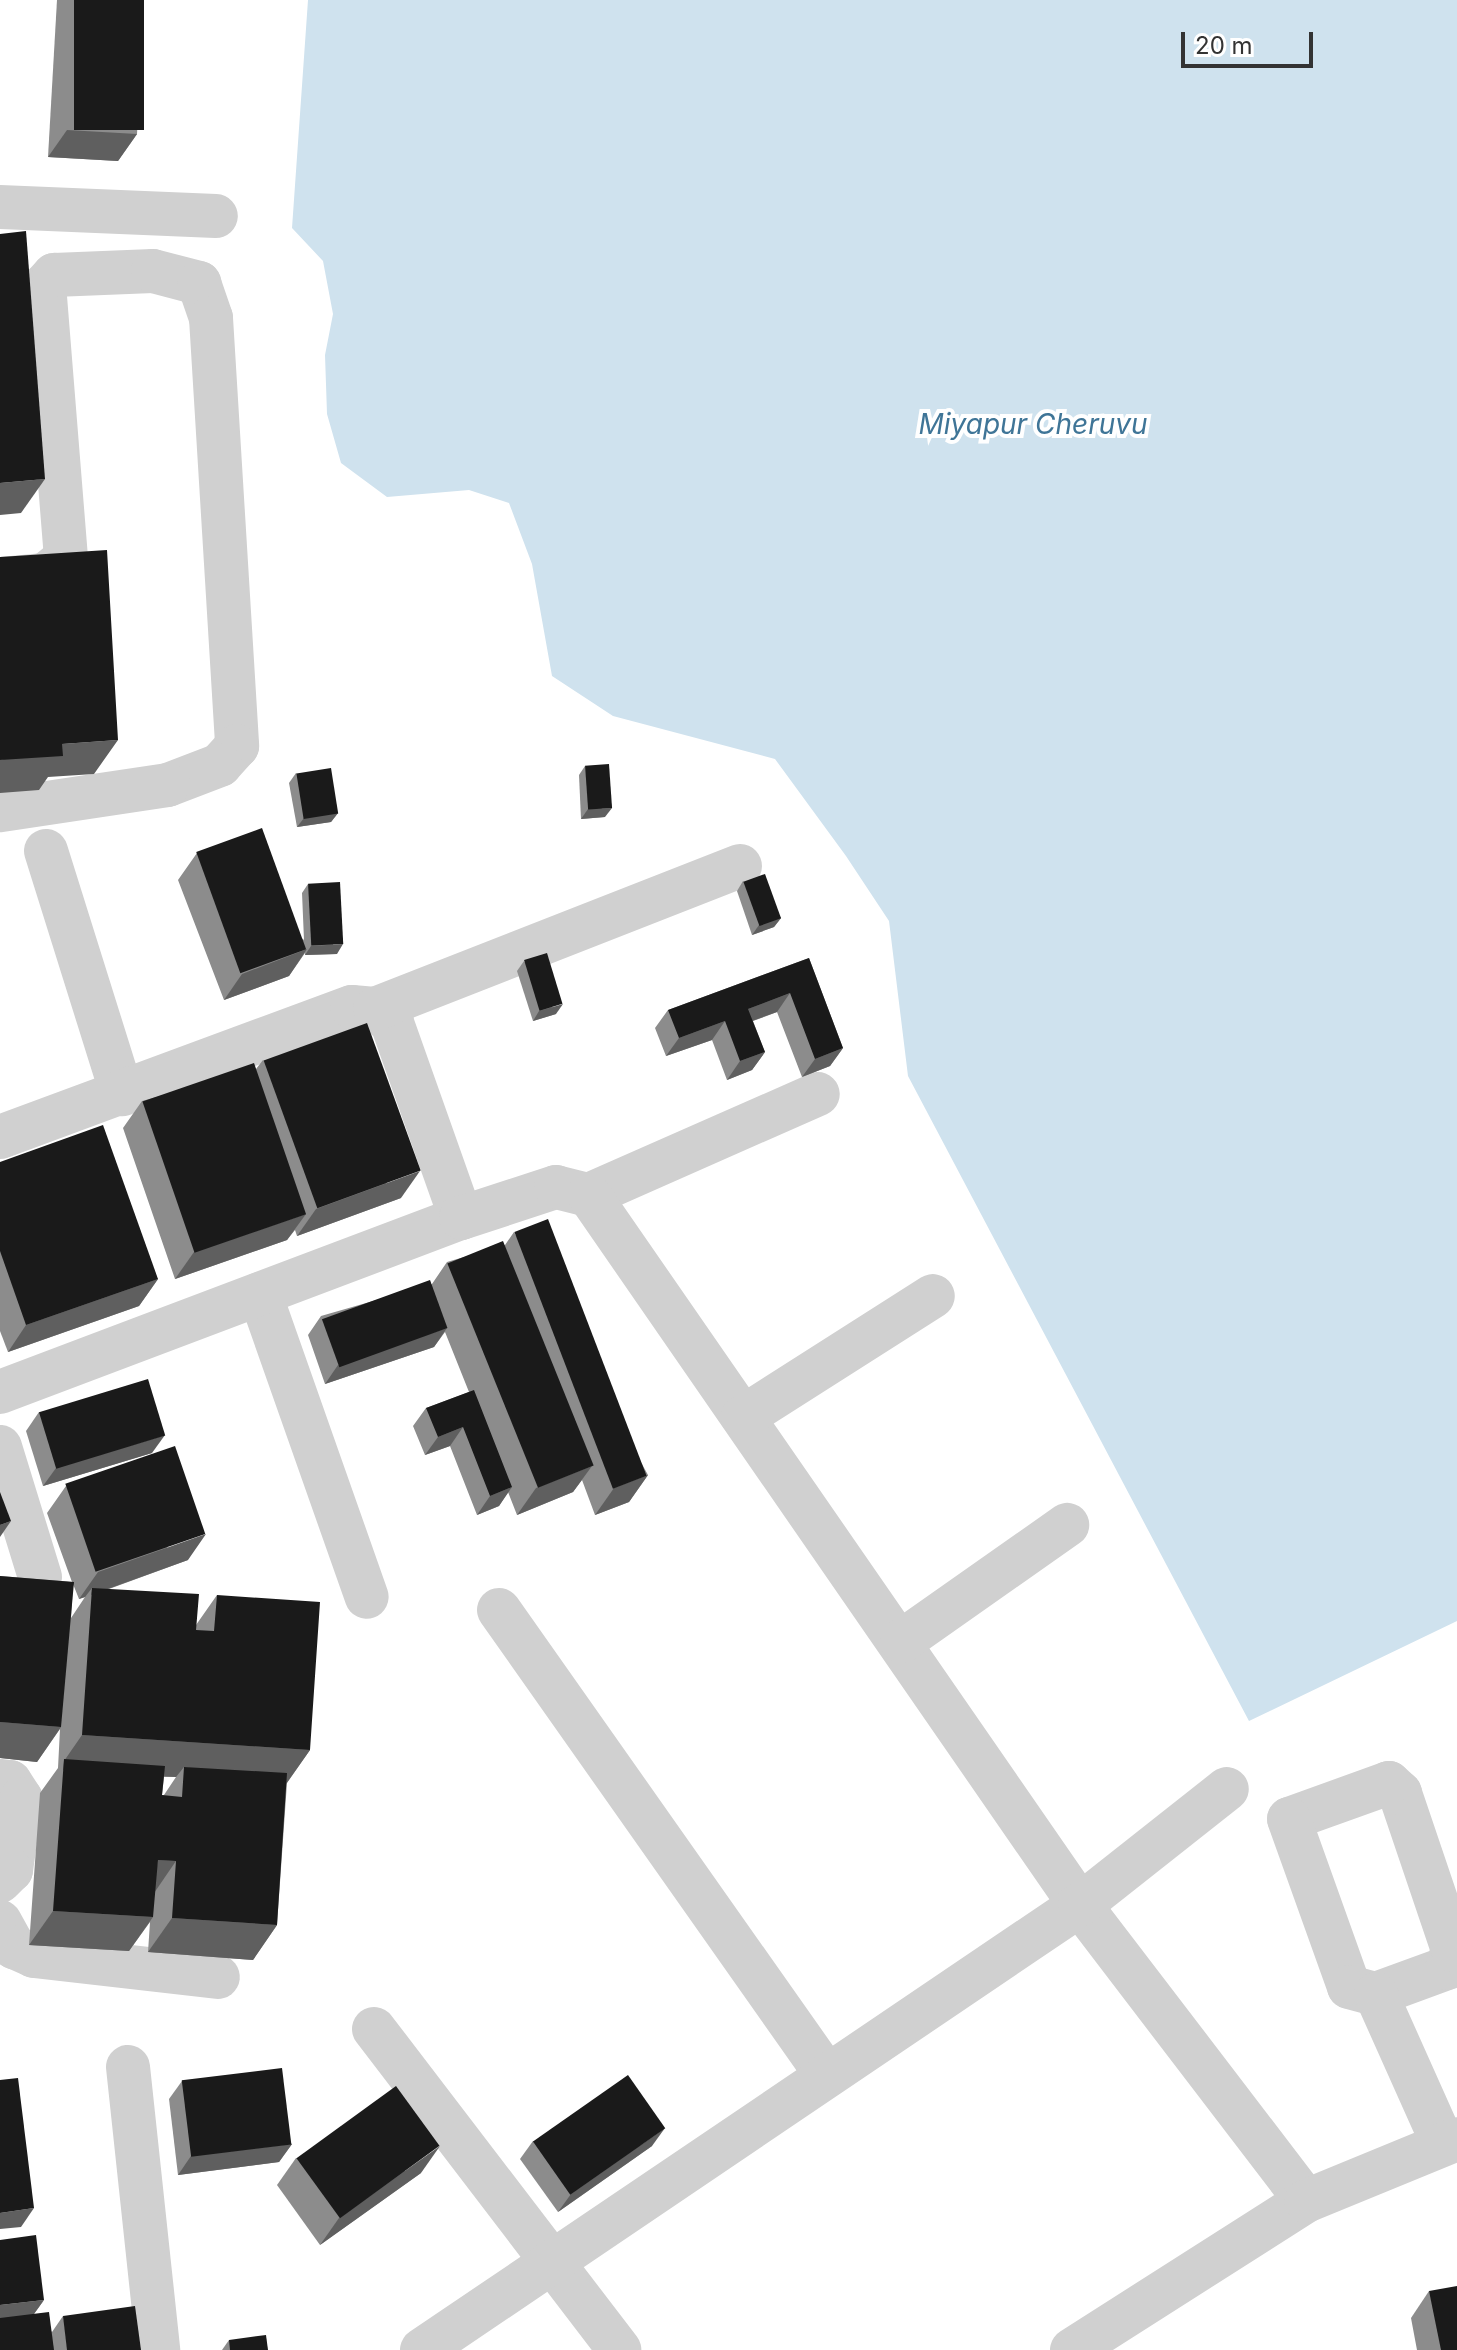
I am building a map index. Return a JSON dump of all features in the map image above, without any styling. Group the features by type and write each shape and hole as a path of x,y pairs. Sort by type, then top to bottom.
{"street":[{"path":"0,207 216,216"},
{"path":"0,569 28,568 43,551 48,532 33,285 23,263 12,260"},
{"path":"0,579 45,575 66,558 44,286 54,275 153,271 199,283 211,318 237,746 220,765 168,785 0,810"},
{"path":"46,851 122,1094"},
{"path":"0,1137 352,1007 375,1009 740,866"},
{"path":"375,1009 392,1023 461,1218"},
{"path":"0,1392 461,1218 556,1187 589,1195 818,1094"},
{"path":"589,1195 902,1641 1080,1905 1306,2201"},
{"path":"260,1294 367,1597"},
{"path":"743,1417 933,1296"},
{"path":"0,1447 40,1577"},
{"path":"902,1641 1067,1525"},
{"path":"499,1610 826,2074"},
{"path":"0,1781 10,1782 21,1799 11,1870 0,1881"},
{"path":"1072,2350 1306,2201 1450,2142 1376,1994 1349,1987 1289,1819 1389,1783 1400,1793 1453,1950 1447,1968 1376,1994"},
{"path":"422,2350 1080,1905 1227,1789"},
{"path":"0,1922 14,1947 34,1956 218,1977"},
{"path":"374,2029 619,2350"},
{"path":"128,2067 158,2350"}],"water":[{"name":"Miyapur Cheruvu","path":"308,0 1457,0 1457,1621 1249,1721 908,1076 889,921 846,856 775,759 613,716 552,676 532,564 509,503 469,490 387,497 341,463 327,414 325,355 333,314 323,261 292,228"}],"building":[{"path":"74,0 144,0 144,130 74,130"},
{"path":"26,231 45,479 0,483 0,234"},
{"path":"107,550 118,740 62,744 63,756 0,760 0,557"},
{"path":"609,764 612,808 588,810 585,766"},
{"path":"331,768 338,813 304,819 296,773"},
{"path":"262,828 306,949 240,973 196,852"},
{"path":"765,874 781,918 759,926 743,882"},
{"path":"340,882 343,944 311,946 308,884"},
{"path":"547,953 562,1004 540,1011 524,960"},
{"path":"809,958 843,1048 815,1059 790,993 748,1009 765,1052 740,1061 725,1021 679,1038 668,1010"},
{"path":"367,1023 421,1171 317,1208 264,1061"},
{"path":"254,1063 306,1214 195,1253 142,1101"},
{"path":"103,1125 158,1279 26,1325 0,1251 0,1162"},
{"path":"548,1219 647,1476 613,1489 514,1232"},
{"path":"503,1241 594,1465 538,1488 447,1263"},
{"path":"430,1280 447,1328 339,1367 322,1319"},
{"path":"148,1379 165,1435 56,1469 39,1412"},
{"path":"474,1390 512,1487 490,1496 463,1427 438,1437 426,1408"},
{"path":"175,1446 205,1534 96,1572 65,1484"},
{"path":"0,1492 11,1521 0,1525"},
{"path":"0,1576 74,1582 61,1727 0,1722"},
{"path":"92,1588 199,1594 196,1630 214,1631 217,1595 320,1602 310,1750 82,1735"},
{"path":"64,1759 165,1766 162,1795 182,1797 184,1767 287,1773 277,1925 172,1918 176,1861 158,1860 153,1917 53,1911"},
{"path":"282,2068 291,2144 191,2157 182,2080"},
{"path":"628,2075 665,2128 570,2195 533,2142"},
{"path":"18,2078 34,2208 0,2213 0,2080"},
{"path":"396,2086 439,2146 340,2218 296,2158"},
{"path":"36,2235 44,2300 0,2305 0,2240"},
{"path":"1457,2286 1457,2350 1441,2350 1429,2291"},
{"path":"135,2306 141,2350 67,2350 63,2316"},
{"path":"49,2312 54,2350 0,2350 0,2318"},
{"path":"266,2335 268,2350 230,2350 229,2340"}]}
